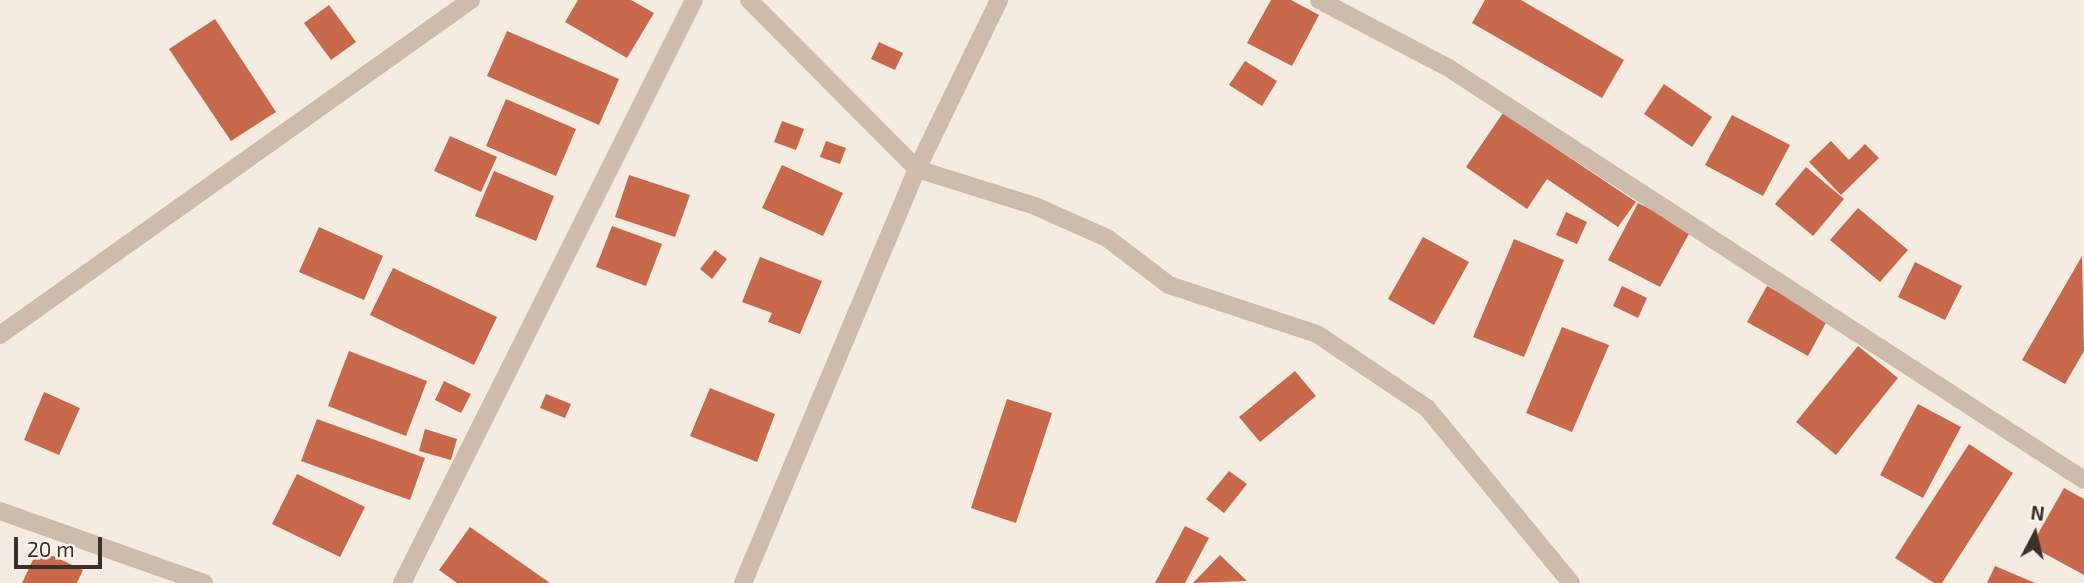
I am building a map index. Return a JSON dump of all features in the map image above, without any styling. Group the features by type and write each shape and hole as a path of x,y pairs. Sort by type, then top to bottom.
{"street":[{"path":"0,335 471,0"},
{"path":"402,583 694,0"},
{"path":"749,0 917,169 1035,206 1107,238 1169,285 1317,334 1427,408 1571,583"},
{"path":"743,583 917,169 999,0"},
{"path":"1319,0 1447,67 2084,480"},
{"path":"0,511 204,583"}],"building":[{"path":"578,0 631,0 654,13 627,58 565,22"},
{"path":"1271,0 1291,0 1319,15 1292,66 1247,43"},
{"path":"1485,0 1521,0 1624,60 1602,98 1472,23"},
{"path":"329,5 356,42 331,60 304,23"},
{"path":"215,19 276,112 231,141 169,49"},
{"path":"507,31 619,79 599,125 487,76"},
{"path":"879,42 903,53 895,70 871,59"},
{"path":"1245,61 1277,81 1262,106 1229,85"},
{"path":"1664,84 1712,117 1692,147 1644,114"},
{"path":"506,99 576,129 556,176 486,146"},
{"path":"1503,113 1636,202 1618,227 1547,179 1527,209 1466,167"},
{"path":"1732,115 1790,145 1763,196 1705,165"},
{"path":"782,121 804,129 796,150 774,142"},
{"path":"450,136 497,157 481,192 434,171"},
{"path":"826,141 846,148 840,164 820,157"},
{"path":"1831,141 1849,160 1865,144 1879,158 1841,195 1809,162"},
{"path":"782,165 843,193 823,236 762,208"},
{"path":"1806,167 1844,199 1813,236 1775,204"},
{"path":"494,171 554,196 536,241 475,216"},
{"path":"629,175 690,195 675,237 615,217"},
{"path":"1638,203 1691,230 1660,287 1608,260"},
{"path":"1858,208 1908,250 1880,282 1830,240"},
{"path":"1566,212 1587,222 1577,244 1556,235"},
{"path":"612,226 662,244 646,286 596,267"},
{"path":"319,227 383,256 364,300 299,272"},
{"path":"1423,237 1469,262 1434,325 1388,299"},
{"path":"1514,239 1564,260 1524,357 1473,337"},
{"path":"715,250 727,259 712,279 700,269"},
{"path":"2082,256 2084,351 2065,384 2022,360"},
{"path":"760,257 822,281 800,334 768,322 772,313 742,302"},
{"path":"1915,262 1962,286 1945,320 1898,297"},
{"path":"393,268 497,317 474,365 370,315"},
{"path":"1622,286 1647,298 1638,318 1613,306"},
{"path":"1767,286 1828,319 1808,356 1747,322"},
{"path":"1562,327 1609,345 1572,432 1526,413"},
{"path":"1858,346 1898,378 1836,455 1796,422"},
{"path":"349,351 427,381 406,436 328,406"},
{"path":"1295,371 1316,396 1260,442 1239,417"},
{"path":"444,381 471,394 461,413 435,400"},
{"path":"710,388 775,414 757,462 690,436"},
{"path":"44,392 80,408 59,455 24,440"},
{"path":"546,394 571,404 565,418 540,408"},
{"path":"1007,399 1052,413 1016,523 971,508"},
{"path":"1918,404 1961,427 1923,498 1880,475"},
{"path":"317,419 425,458 410,500 301,461"},
{"path":"425,429 457,439 451,460 419,451"},
{"path":"1969,444 2013,473 1942,583 1934,583 1895,558"},
{"path":"1229,471 1247,484 1224,513 1206,499"},
{"path":"297,474 365,507 340,557 272,524"},
{"path":"2064,488 2084,499 2084,575 2031,546"},
{"path":"1185,526 1209,538 1185,583 1155,583"},
{"path":"470,527 550,583 457,583 439,570"},
{"path":"38,549 83,570 77,583 22,583"},
{"path":"1220,555 1247,581 1193,583"},
{"path":"1995,566 2035,583 1987,583"}]}
